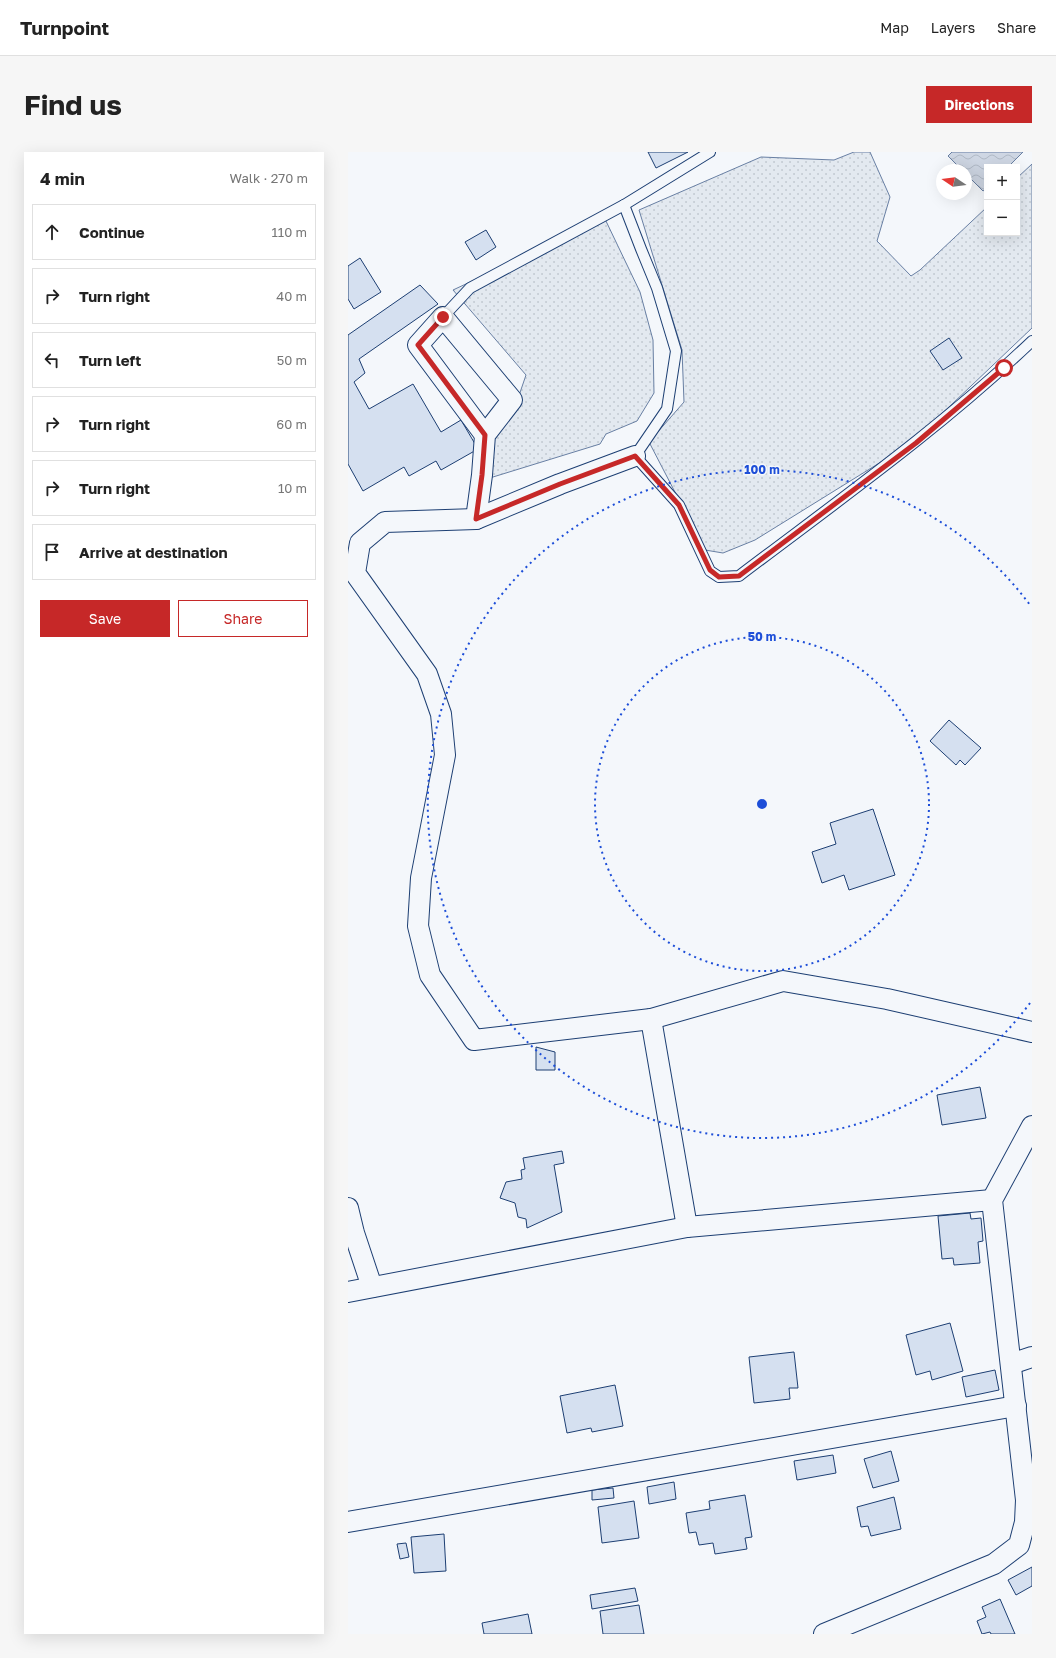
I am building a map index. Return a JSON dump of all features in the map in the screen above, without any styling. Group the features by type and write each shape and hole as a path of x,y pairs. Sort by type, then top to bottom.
{"street":[{"path":"476,519 482,475 485,435 512,400 443,317 418,345 485,435"},
{"path":"635,456 560,484 476,519 385,522 360,543 355,573 427,674 441,714 446,755 421,878 418,926 430,975 474,1040 651,1019 783,982 887,999 1032,1032"},
{"path":"651,1019 687,1228"},
{"path":"824,1634 994,1564 1019,1545 1026,1522 1026,1500 992,1200 1032,1126"},
{"path":"348,1292 687,1228 992,1200"},
{"path":"348,1208 354,1233 372,1287"},
{"path":"1011,1364 1032,1357"},
{"path":"348,1522 1016,1406"}],"lane":[{"path":"443,317 470,288 624,205 710,152"},
{"path":"624,205 657,288 676,350 667,409 635,456 679,505 710,570 719,577 739,576 916,443 1004,368 1032,341"}],"shaded area":[{"path":"854,152 870,152 890,197 877,241 911,276 920,270 984,210 984,236 1020,236 1020,175 1032,164 1032,328 910,444 755,540 723,553 705,550 649,442 684,402 682,350 639,210 761,157 834,160"},
{"path":"605,219 640,292 653,340 654,393 637,421 606,434 600,444 480,481 482,441 513,413 526,375 453,290"}],"water":[{"path":"952,152 1023,152 1011,164 984,164 983,191 972,180 972,164 956,164 948,156"}],"building":[{"path":"648,152 688,152 656,168"},
{"path":"486,230 496,247 476,260 465,242"},
{"path":"360,258 381,292 354,309 348,299 348,266"},
{"path":"420,285 438,304 359,359 365,373 354,382 369,409 413,384 441,432 461,420 478,449 441,470 436,461 409,476 404,467 363,491 348,464 348,335"},
{"path":"949,338 962,358 943,370 930,351"},
{"path":"949,720 981,748 965,765 960,760 956,765 930,741"},
{"path":"873,809 895,875 849,890 844,875 822,883 812,852 836,844 830,823"},
{"path":"536,1047 555,1052 555,1070 536,1070"},
{"path":"980,1087 986,1118 942,1125 937,1095"},
{"path":"562,1151 564,1163 554,1165 562,1212 527,1228 526,1219 518,1217 515,1203 500,1198 506,1182 522,1179 521,1170 525,1169 523,1158"},
{"path":"970,1213 971,1219 981,1218 983,1241 978,1242 980,1263 954,1265 953,1258 942,1259 938,1216"},
{"path":"950,1323 963,1371 932,1380 930,1371 916,1375 906,1335"},
{"path":"794,1352 798,1388 789,1388 790,1399 754,1403 749,1357"},
{"path":"995,1370 999,1390 966,1397 962,1377"},
{"path":"615,1385 623,1426 592,1432 591,1428 567,1433 560,1396"},
{"path":"891,1451 899,1481 873,1488 864,1459"},
{"path":"833,1455 836,1473 797,1480 794,1461"},
{"path":"674,1482 676,1499 649,1504 647,1487"},
{"path":"613,1488 614,1498 592,1500 592,1490"},
{"path":"745,1495 752,1537 745,1538 747,1549 715,1554 713,1543 699,1545 696,1532 689,1533 686,1513 710,1509 709,1501"},
{"path":"894,1497 901,1529 871,1536 868,1526 861,1527 857,1507"},
{"path":"634,1501 639,1538 602,1543 598,1507"},
{"path":"444,1534 446,1571 414,1573 411,1537"},
{"path":"406,1543 409,1557 400,1559 397,1544"},
{"path":"1032,1567 1032,1586 1016,1595 1008,1580"},
{"path":"635,1588 638,1601 592,1609 590,1595"},
{"path":"1000,1599 1015,1634 991,1634 990,1632 982,1634 977,1621 986,1617 982,1607"},
{"path":"639,1605 644,1634 603,1634 600,1611"},
{"path":"528,1614 532,1634 484,1634 482,1623"}],"route":[{"path":"443,317 418,345 485,435 482,475 476,519 560,484 635,456 679,505 710,570 719,577 739,576 916,443 1004,368"}]}
